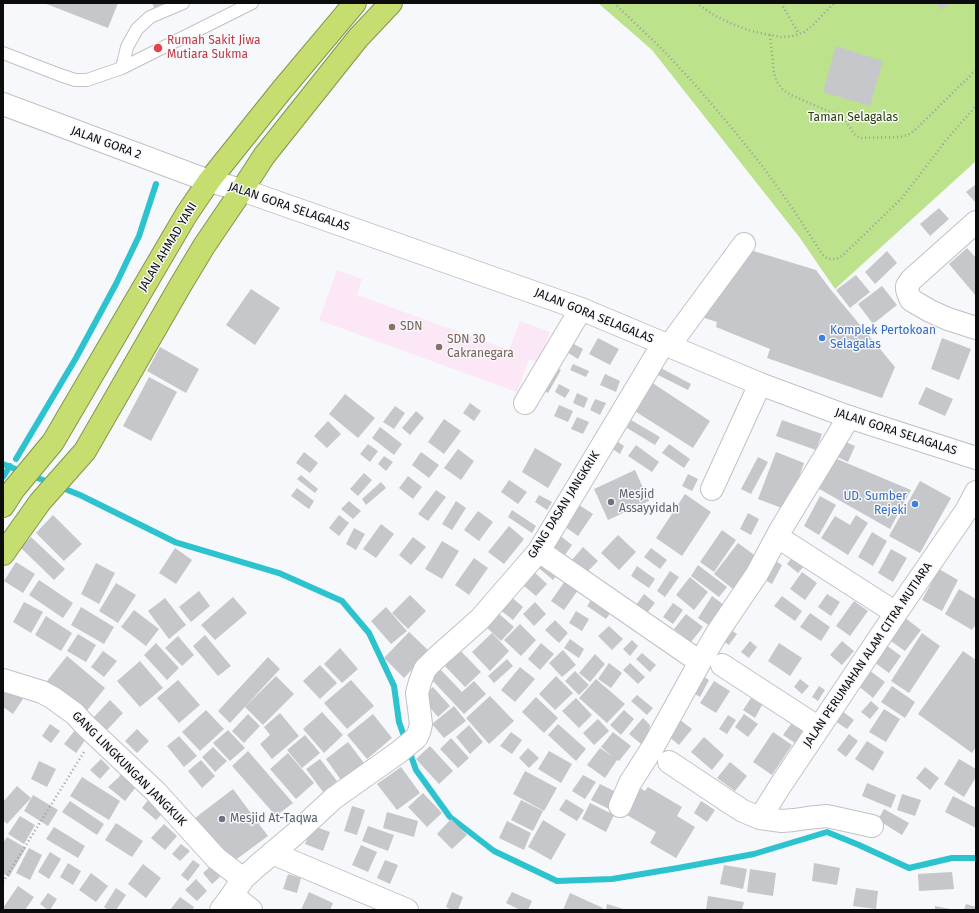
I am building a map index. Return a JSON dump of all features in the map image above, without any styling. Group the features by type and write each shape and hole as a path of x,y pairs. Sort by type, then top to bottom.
{"highway":[{"name":"JALAN AHMAD YANI","path":"8,497 53,442 186,215 209,181 281,91 355,3"},
{"path":"4,550 40,502 85,451 204,246 264,156 358,38 391,3"},
{"path":"73,409 102,423"}],"street":[{"name":"JALAN GORA 2","path":"3,104 209,181"},
{"name":"JALAN GORA SELAGALAS","path":"209,181 242,190 581,309 760,384 849,417 976,458"},
{"path":"976,222 910,280 907,289 912,300 930,311 948,319 976,328"},
{"name":"GANG DASAN JANGKRIK","path":"232,895 272,853 334,798 399,752 416,738 421,724 418,693 425,669 480,619 539,551 666,345 744,244"},
{"path":"525,403 581,309"},
{"path":"712,489 760,384"},
{"path":"620,806 630,783 653,747 717,633 757,574 781,529 849,417"},
{"name":"JALAN PERUMAHAN ALAM CITRA MUTIARA","path":"760,818 818,728 966,511 976,492"},
{"path":"787,543 896,613"},
{"path":"539,551 700,662"},
{"path":"722,665 818,728"},
{"name":"GANG LINGKUNGAN JANGKUK","path":"3,680 42,692 75,714 156,792 216,858 232,895 251,910"},
{"path":"669,762 743,811 760,818 788,821 827,816 872,826"},
{"path":"272,853 407,910"}],"lane":[{"path":"122,68 127,47 137,29 150,17 184,3"},
{"path":"3,53 60,76 75,80 87,80 122,68 252,3"}],"path":[{"path":"614,3 663,50 731,127 793,209 822,254 829,258 836,259 842,256 902,198 947,139 976,106"},
{"path":"696,3 714,15 732,24 751,31 781,37 787,37 804,32 813,25 834,3"},
{"path":"781,3 799,34"},
{"path":"770,36 774,73 777,82 783,90 791,95 837,114 846,121 854,134 860,138 900,138 908,135 915,130 976,70"},
{"path":"3,882 95,734"}],"shaded area":[{"name":"SDN","path":"337,270 362,279 357,295 509,350 520,321 550,332 539,362 529,359 517,392 319,320"}],"green space":[{"name":"Taman Selagalas","path":"598,3 976,3 976,161 835,289 800,238 652,50"}],"building":[{"path":"44,3 118,3 108,28"},
{"path":"152,3 171,3 155,10"},
{"path":"936,3 950,3 942,10"},
{"path":"836,46 883,61 870,106 823,92"},
{"path":"976,184 976,203 966,192"},
{"path":"939,208 949,219 930,236 920,224"},
{"path":"967,248 976,258 976,296 949,264"},
{"path":"747,249 816,270 895,367 882,398 767,358 770,349 716,327 717,322 698,316"},
{"path":"887,251 897,263 875,284 865,272"},
{"path":"856,275 870,292 850,308 836,290"},
{"path":"882,286 897,305 873,324 858,304"},
{"path":"251,289 280,308 255,345 226,325"},
{"path":"598,338 619,349 610,365 589,354"},
{"path":"942,338 971,349 959,380 931,369"},
{"path":"570,342 583,349 578,359 565,351"},
{"path":"160,347 199,369 186,393 147,371"},
{"path":"573,364 589,371 586,377 570,370"},
{"path":"551,365 561,370 548,393 538,387"},
{"path":"659,367 691,384 688,390 656,374"},
{"path":"605,374 620,381 616,392 600,385"},
{"path":"149,377 177,392 151,441 123,426"},
{"path":"648,380 710,421 693,448 630,408"},
{"path":"559,384 570,390 565,398 555,392"},
{"path":"926,387 953,399 945,416 918,404"},
{"path":"577,393 588,398 584,408 573,403"},
{"path":"345,394 375,418 358,438 329,414"},
{"path":"595,399 606,403 600,415 590,410"},
{"path":"470,403 481,411 474,421 463,413"},
{"path":"559,405 573,411 568,422 554,416"},
{"path":"395,406 405,413 394,429 383,422"},
{"path":"416,411 424,418 410,435 402,428"},
{"path":"577,417 589,422 583,434 571,429"},
{"path":"444,419 461,431 444,454 428,442"},
{"path":"631,420 660,437 655,445 627,428"},
{"path":"782,420 822,434 816,450 776,436"},
{"path":"328,421 341,434 327,448 314,436"},
{"path":"380,427 402,444 394,455 372,438"},
{"path":"839,439 855,446 848,462 831,454"},
{"path":"615,440 624,446 620,454 611,448"},
{"path":"368,444 378,451 370,462 360,454"},
{"path":"669,444 690,459 684,468 662,453"},
{"path":"636,445 659,462 652,472 628,456"},
{"path":"535,448 562,464 548,488 522,472"},
{"path":"458,449 474,461 461,480 444,468"},
{"path":"304,452 318,463 310,473 296,463"},
{"path":"421,452 439,465 429,478 412,465"},
{"path":"776,452 804,463 787,510 758,499"},
{"path":"384,456 393,462 386,471 378,464"},
{"path":"830,456 911,490 890,529 814,486"},
{"path":"758,457 768,462 751,494 741,489"},
{"path":"635,470 649,501 608,520 594,489"},
{"path":"364,473 372,480 358,496 350,489"},
{"path":"688,474 698,479 692,491 682,486"},
{"path":"301,475 318,489 315,493 297,479"},
{"path":"408,476 422,487 413,499 399,488"},
{"path":"509,480 527,492 518,504 501,492"},
{"path":"920,481 951,498 920,553 889,536"},
{"path":"381,482 386,488 366,505 362,499"},
{"path":"297,488 314,501 309,509 291,496"},
{"path":"436,490 446,497 428,521 418,514"},
{"path":"685,494 711,512 682,556 656,538"},
{"path":"539,495 552,502 547,510 535,502"},
{"path":"820,496 836,505 819,535 804,526"},
{"path":"349,501 361,511 353,519 341,509"},
{"path":"456,501 466,508 452,530 442,524"},
{"path":"576,503 593,514 578,536 561,524"},
{"path":"512,510 536,526 532,533 508,517"},
{"path":"478,511 493,522 479,541 464,530"},
{"path":"748,513 759,519 751,535 740,529"},
{"path":"53,515 82,544 64,561 36,533"},
{"path":"339,515 349,523 339,536 329,528"},
{"path":"856,515 868,523 848,555 821,538 835,516 850,525"},
{"path":"381,524 394,534 376,558 363,549"},
{"path":"509,526 524,539 504,564 488,552"},
{"path":"354,528 365,534 356,550 346,544"},
{"path":"722,530 736,540 714,572 700,562"},
{"path":"872,532 887,541 873,566 858,557"},
{"path":"558,534 572,545 565,555 550,544"},
{"path":"618,535 636,552 619,570 601,553"},
{"path":"31,537 65,569 54,580 21,548"},
{"path":"413,537 426,547 411,565 399,555"},
{"path":"442,541 459,551 442,579 425,569"},
{"path":"738,543 757,557 733,589 714,574"},
{"path":"583,547 598,561 586,573 572,560"},
{"path":"175,548 192,560 176,584 159,573"},
{"path":"651,548 667,560 660,569 644,557"},
{"path":"891,549 907,558 893,582 878,573"},
{"path":"793,556 805,565 798,573 787,564"},
{"path":"474,558 488,568 469,595 455,585"},
{"path":"771,558 782,565 772,584 760,577"},
{"path":"539,560 557,575 553,580 535,565"},
{"path":"16,562 35,574 23,593 4,581"},
{"path":"96,563 115,573 99,604 81,594"},
{"path":"698,565 727,587 719,597 691,576"},
{"path":"637,566 655,579 649,588 631,576"},
{"path":"530,568 547,584 536,596 518,581"},
{"path":"939,569 958,580 942,611 922,600"},
{"path":"670,571 679,577 665,597 657,591"},
{"path":"802,572 817,583 805,600 790,589"},
{"path":"690,577 708,592 694,610 676,595"},
{"path":"39,580 73,603 63,618 29,595"},
{"path":"565,581 578,590 564,610 551,601"},
{"path":"116,583 136,595 118,623 99,611"},
{"path":"959,589 976,599 976,624 972,630 945,614"},
{"path":"199,591 210,606 191,622 179,607"},
{"path":"644,594 655,603 647,613 636,605"},
{"path":"827,594 840,602 831,616 818,607"},
{"path":"410,595 426,611 408,629 392,613"},
{"path":"595,595 614,608 606,619 587,606"},
{"path":"510,596 523,607 513,620 499,609"},
{"path":"712,596 724,605 710,626 698,618"},
{"path":"782,596 802,611 795,621 774,606"},
{"path":"233,597 247,613 215,640 201,625"},
{"path":"165,598 186,625 169,639 148,611"},
{"path":"854,601 868,611 850,636 836,626"},
{"path":"24,602 43,612 31,633 13,622"},
{"path":"535,602 546,614 534,626 523,614"},
{"path":"673,603 683,610 673,624 663,617"},
{"path":"81,607 114,627 104,644 71,625"},
{"path":"386,607 407,631 391,644 371,621"},
{"path":"134,610 159,629 146,646 121,627"},
{"path":"496,611 514,627 501,641 484,625"},
{"path":"576,611 589,619 582,631 569,623"},
{"path":"810,613 830,627 821,641 800,627"},
{"path":"686,614 703,627 691,642 674,629"},
{"path":"46,616 72,633 61,651 35,635"},
{"path":"904,617 921,630 905,651 888,639"},
{"path":"555,620 568,633 559,643 545,630"},
{"path":"520,624 536,640 521,656 504,640"},
{"path":"609,626 623,639 612,650 598,636"},
{"path":"725,626 737,634 729,645 717,637"},
{"path":"409,632 429,651 404,678 384,658"},
{"path":"492,633 509,651 490,671 472,652"},
{"path":"922,633 940,646 909,693 891,681"},
{"path":"78,634 96,645 86,662 67,651"},
{"path":"205,635 231,666 218,676 193,646"},
{"path":"178,636 194,655 182,666 165,648"},
{"path":"570,639 584,649 579,658 564,648"},
{"path":"632,640 638,646 630,656 623,649"},
{"path":"750,641 757,647 749,658 741,652"},
{"path":"842,641 854,651 842,665 830,655"},
{"path":"156,643 179,668 167,680 144,655"},
{"path":"541,643 554,654 540,670 528,659"},
{"path":"779,643 802,658 790,676 768,661"},
{"path":"886,645 901,656 889,673 874,662"},
{"path":"457,647 481,672 465,687 441,662"},
{"path":"340,648 358,669 342,683 324,664"},
{"path":"563,650 576,665 562,677 549,663"},
{"path":"103,651 117,661 104,677 91,667"},
{"path":"963,651 976,660 976,747 972,753 918,714"},
{"path":"642,653 656,665 650,672 636,659"},
{"path":"595,654 605,664 590,682 579,673"},
{"path":"67,656 105,688 85,713 47,681"},
{"path":"268,657 280,669 230,723 218,711"},
{"path":"507,659 513,666 494,683 488,676"},
{"path":"140,661 163,688 140,707 117,681"},
{"path":"609,663 622,673 611,688 598,679"},
{"path":"630,663 645,677 638,684 623,670"},
{"path":"320,665 337,683 320,699 303,681"},
{"path":"862,665 885,682 873,698 851,680"},
{"path":"520,667 535,679 515,702 501,690"},
{"path":"440,669 462,692 474,681 486,694 464,714 431,679"},
{"path":"575,671 589,685 579,695 565,681"},
{"path":"698,673 709,680 700,697 688,690"},
{"path":"276,676 294,694 263,725 245,707"},
{"path":"556,676 573,693 555,710 539,694"},
{"path":"596,679 625,704 607,723 579,698"},
{"path":"800,679 809,686 802,694 794,687"},
{"path":"178,680 200,705 179,723 157,698"},
{"path":"351,680 374,706 347,729 324,703"},
{"path":"714,681 730,691 716,713 700,703"},
{"path":"819,686 825,690 818,701 812,697"},
{"path":"892,686 915,702 905,718 881,702"},
{"path":"433,687 450,706 438,717 421,697"},
{"path":"7,688 23,699 13,714 3,707 3,693"},
{"path":"637,695 653,708 647,715 631,701"},
{"path":"490,696 514,721 489,744 466,718"},
{"path":"536,697 558,718 544,733 522,712"},
{"path":"576,698 592,715 579,728 562,711"},
{"path":"751,698 762,705 755,718 743,710"},
{"path":"110,700 123,713 107,730 93,718"},
{"path":"871,701 879,708 870,719 861,712"},
{"path":"454,706 466,721 444,738 432,724"},
{"path":"884,709 900,719 886,742 869,732"},
{"path":"206,710 224,729 200,751 182,732"},
{"path":"624,710 634,719 621,735 610,725"},
{"path":"842,711 854,720 847,729 835,721"},
{"path":"322,712 343,735 324,753 303,729"},
{"path":"280,713 299,736 272,759 260,744 270,735 264,727"},
{"path":"248,714 260,726 244,743 232,731"},
{"path":"373,714 392,738 367,759 347,735"},
{"path":"744,714 758,724 748,737 735,727"},
{"path":"728,715 736,720 727,734 719,729"},
{"path":"675,716 692,729 679,745 663,732"},
{"path":"643,718 650,725 646,748 629,734"},
{"path":"598,719 609,731 594,745 583,733"},
{"path":"50,724 60,731 51,743 42,736"},
{"path":"558,724 586,749 576,761 548,735"},
{"path":"791,724 803,731 795,743 783,735"},
{"path":"469,725 483,742 470,754 456,737"},
{"path":"137,729 149,741 137,753 125,741"},
{"path":"75,730 86,739 76,753 64,744"},
{"path":"228,730 245,748 230,761 213,743"},
{"path":"511,732 522,740 512,754 500,746"},
{"path":"613,732 631,746 619,761 617,760 605,778 587,765 600,748 613,757 601,747"},
{"path":"773,732 792,745 772,775 753,762"},
{"path":"849,734 858,741 846,757 837,750"},
{"path":"305,735 320,753 302,768 287,750"},
{"path":"179,736 197,756 184,767 167,746"},
{"path":"704,737 724,755 712,770 691,752"},
{"path":"451,738 469,758 458,768 440,749"},
{"path":"867,741 884,752 873,771 855,759"},
{"path":"348,742 364,763 341,780 326,759"},
{"path":"430,746 453,771 439,784 416,759"},
{"path":"213,747 227,761 215,772 202,757"},
{"path":"528,748 539,758 529,768 519,758"},
{"path":"248,751 293,803 276,816 232,766"},
{"path":"549,751 572,764 561,783 538,769"},
{"path":"288,753 314,783 296,799 270,769"},
{"path":"101,759 110,768 100,779 90,770"},
{"path":"320,759 337,781 323,792 306,769"},
{"path":"959,759 976,769 976,777 964,797 944,784"},
{"path":"201,760 215,776 202,788 188,771"},
{"path":"39,761 56,769 47,787 31,779"},
{"path":"730,762 747,776 735,791 717,778"},
{"path":"401,767 420,793 397,810 377,784"},
{"path":"925,767 939,778 930,790 916,778"},
{"path":"123,769 139,783 125,801 108,787 119,777"},
{"path":"525,771 557,788 544,811 513,794"},
{"path":"583,775 596,782 585,799 572,791"},
{"path":"82,777 120,801 109,820 70,796"},
{"path":"867,783 896,795 891,808 862,796"},
{"path":"600,784 618,793 609,809 591,800"},
{"path":"635,785 645,791 648,787 682,807 677,816 695,827 676,858 650,843 656,832 620,811"},
{"path":"17,786 31,798 7,824 3,820 3,802"},
{"path":"233,789 268,836 230,864 195,818"},
{"path":"423,793 442,813 427,827 408,807"},
{"path":"902,794 921,800 915,816 897,810"},
{"path":"33,795 58,810 48,826 24,811"},
{"path":"953,796 976,808 976,828 945,812"},
{"path":"566,799 584,810 577,821 559,810"},
{"path":"148,800 163,813 156,820 142,808"},
{"path":"521,800 543,811 533,831 511,820"},
{"path":"70,801 104,824 97,835 62,812"},
{"path":"701,801 715,810 707,822 694,813"},
{"path":"590,803 614,815 606,832 582,819"},
{"path":"352,806 365,810 357,835 344,831"},
{"path":"884,809 909,823 902,835 878,820"},
{"path":"387,812 418,821 414,837 383,828"},
{"path":"20,816 35,825 24,844 8,834"},
{"path":"451,819 467,835 452,849 437,834"},
{"path":"543,820 566,834 551,860 528,847"},
{"path":"507,821 531,833 524,850 499,838"},
{"path":"116,823 143,841 132,857 105,840"},
{"path":"164,824 177,836 165,850 151,838"},
{"path":"313,826 330,832 323,851 305,844"},
{"path":"368,826 394,835 388,851 362,841"},
{"path":"54,827 85,846 78,858 46,839"},
{"path":"7,837 26,848 9,877 3,873 3,843"},
{"path":"181,844 190,851 180,861 172,854"},
{"path":"361,845 377,852 368,872 352,865"},
{"path":"29,848 42,855 30,880 16,873"},
{"path":"50,852 61,859 49,879 38,872"},
{"path":"193,860 200,865 188,881 181,875"},
{"path":"385,860 398,865 390,884 377,878"},
{"path":"68,863 81,871 73,885 60,877"},
{"path":"814,863 840,868 837,885 812,881"},
{"path":"143,864 161,878 146,898 128,884"},
{"path":"724,865 747,869 743,889 720,884"},
{"path":"211,866 220,877 212,884 203,873"},
{"path":"750,869 776,873 773,896 747,892"},
{"path":"952,872 954,889 919,891 918,874"},
{"path":"91,873 108,886 96,902 79,890"},
{"path":"288,874 301,878 297,893 283,889"},
{"path":"196,879 207,891 197,901 185,890"},
{"path":"18,886 34,897 25,910 3,910 3,908"},
{"path":"116,888 126,895 116,910 108,910 104,907"},
{"path":"856,888 878,891 876,909 853,906"},
{"path":"309,892 333,903 330,910 301,910"},
{"path":"452,892 463,897 458,910 452,910 446,907"},
{"path":"512,892 532,901 528,910 520,910 506,903"},
{"path":"48,893 57,899 50,910 40,904"},
{"path":"570,893 603,908 602,910 563,910"},
{"path":"708,896 744,902 742,910 706,910"},
{"path":"180,897 194,907 192,910 170,910"},
{"path":"607,904 627,910 606,910"},
{"path":"966,904 976,907 976,910 964,910"},
{"path":"935,906 950,909 950,910 935,910"}],"waterway":[{"path":"16,459 76,358 116,284 139,236 156,184"},
{"path":"3,464 80,495 175,542 279,573 342,601 369,633 394,686 399,722 416,770 450,817 494,851 557,881 612,879 678,868 754,854 827,832 909,868 952,858 976,858"},
{"path":"3,477 10,466"}],"place":[{"name":"Rumah Sakit Jiwa Mutiara Sukma","path":"158,48"},
{"name":"SDN","path":"392,327"},
{"name":"Komplek Pertokoan Selagalas","path":"822,338"},
{"name":"SDN 30 Cakranegara","path":"439,347"},
{"name":"Mesjid Assayyidah","path":"611,502"},
{"name":"UD. Sumber Rejeki","path":"915,504"},
{"name":"Mesjid At-Taqwa","path":"222,819"}]}
